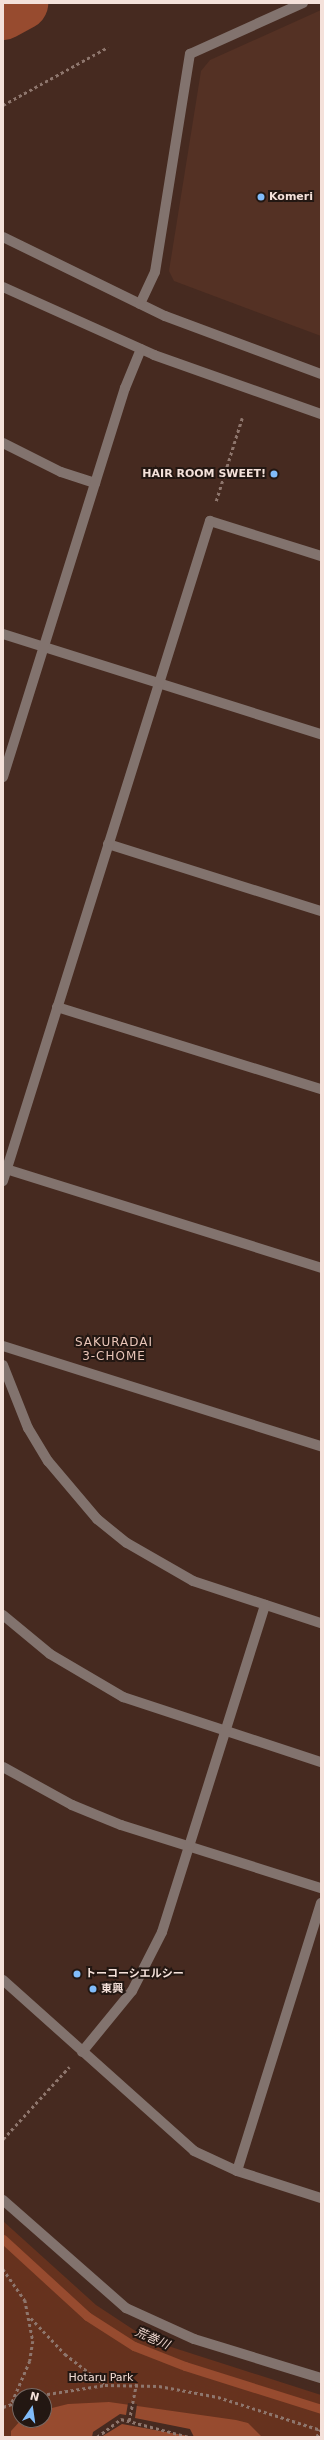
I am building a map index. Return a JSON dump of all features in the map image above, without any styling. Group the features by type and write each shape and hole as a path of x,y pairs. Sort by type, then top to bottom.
{"street":[{"path":"140,304 155,272 190,54 303,3"},
{"path":"3,237 140,304 321,374"},
{"path":"3,287 141,349 321,414"},
{"path":"3,777 95,483 141,349"},
{"path":"3,443 61,472 95,483"},
{"path":"3,1181 210,521 321,556"},
{"path":"3,634 321,734"},
{"path":"108,844 321,911"},
{"path":"57,1007 321,1090"},
{"path":"6,1169 321,1268"},
{"path":"3,1346 321,1446"},
{"path":"3,1365 28,1428 48,1461 97,1519 159,1564 193,1581 321,1623"},
{"path":"82,2052 113,2019 148,1962 162,1932 265,1605"},
{"path":"3,1615 50,1654 85,1677 161,1712 321,1762"},
{"path":"3,1767 72,1805 189,1847 321,1888"},
{"path":"237,2171 321,1903"},
{"path":"3,1980 175,2136 194,2151 237,2171 321,2198"},
{"path":"3,2200 126,2308 194,2339 321,2378"}],"path":[{"path":"3,105 108,47"},
{"path":"210,521 242,418"},
{"path":"3,2139 82,2052"},
{"path":"3,2269 25,2300 31,2318 30,2361 18,2388"},
{"path":"31,2318 65,2354 105,2385"},
{"path":"129,2421 136,2391 136,2384"},
{"path":"52,2393 105,2385 136,2384 218,2397 320,2430 317,2437"},
{"path":"3,2407 12,2403"},
{"path":"97,2437 121,2419 189,2437"}],"shaded area":[{"name":"Komeri","path":"321,10 321,336 174,281 169,271 201,71 210,60"},
{"path":"109,2402 236,2420 248,2423 262,2437 11,2437 11,2431 14,2428 52,2428 52,2408 68,2404"}],"green space":[{"name":"Hotaru Park","path":"3,2221 96,2305 140,2334 165,2345 321,2395 321,2437 3,2437"}],"pier":[{"path":"128,2403 137,2404 135,2418 190,2429 194,2437 122,2424 101,2437 92,2437 93,2432 120,2414 126,2415"}],"waterway":[{"path":"3,13 21,3"},
{"name":"荒巻川","path":"3,2239 87,2316 134,2346 185,2366 321,2409"}],"place":[{"name":"Komeri","path":"261,197"},
{"name":"HAIR ROOM SWEET!","path":"274,474"},
{"name":"トーコーシエルシー","path":"77,1974"},
{"name":"東興","path":"93,1989"}],"district":[{"name":"SAKURADAI 3-CHOME","path":"114,1350"}]}
